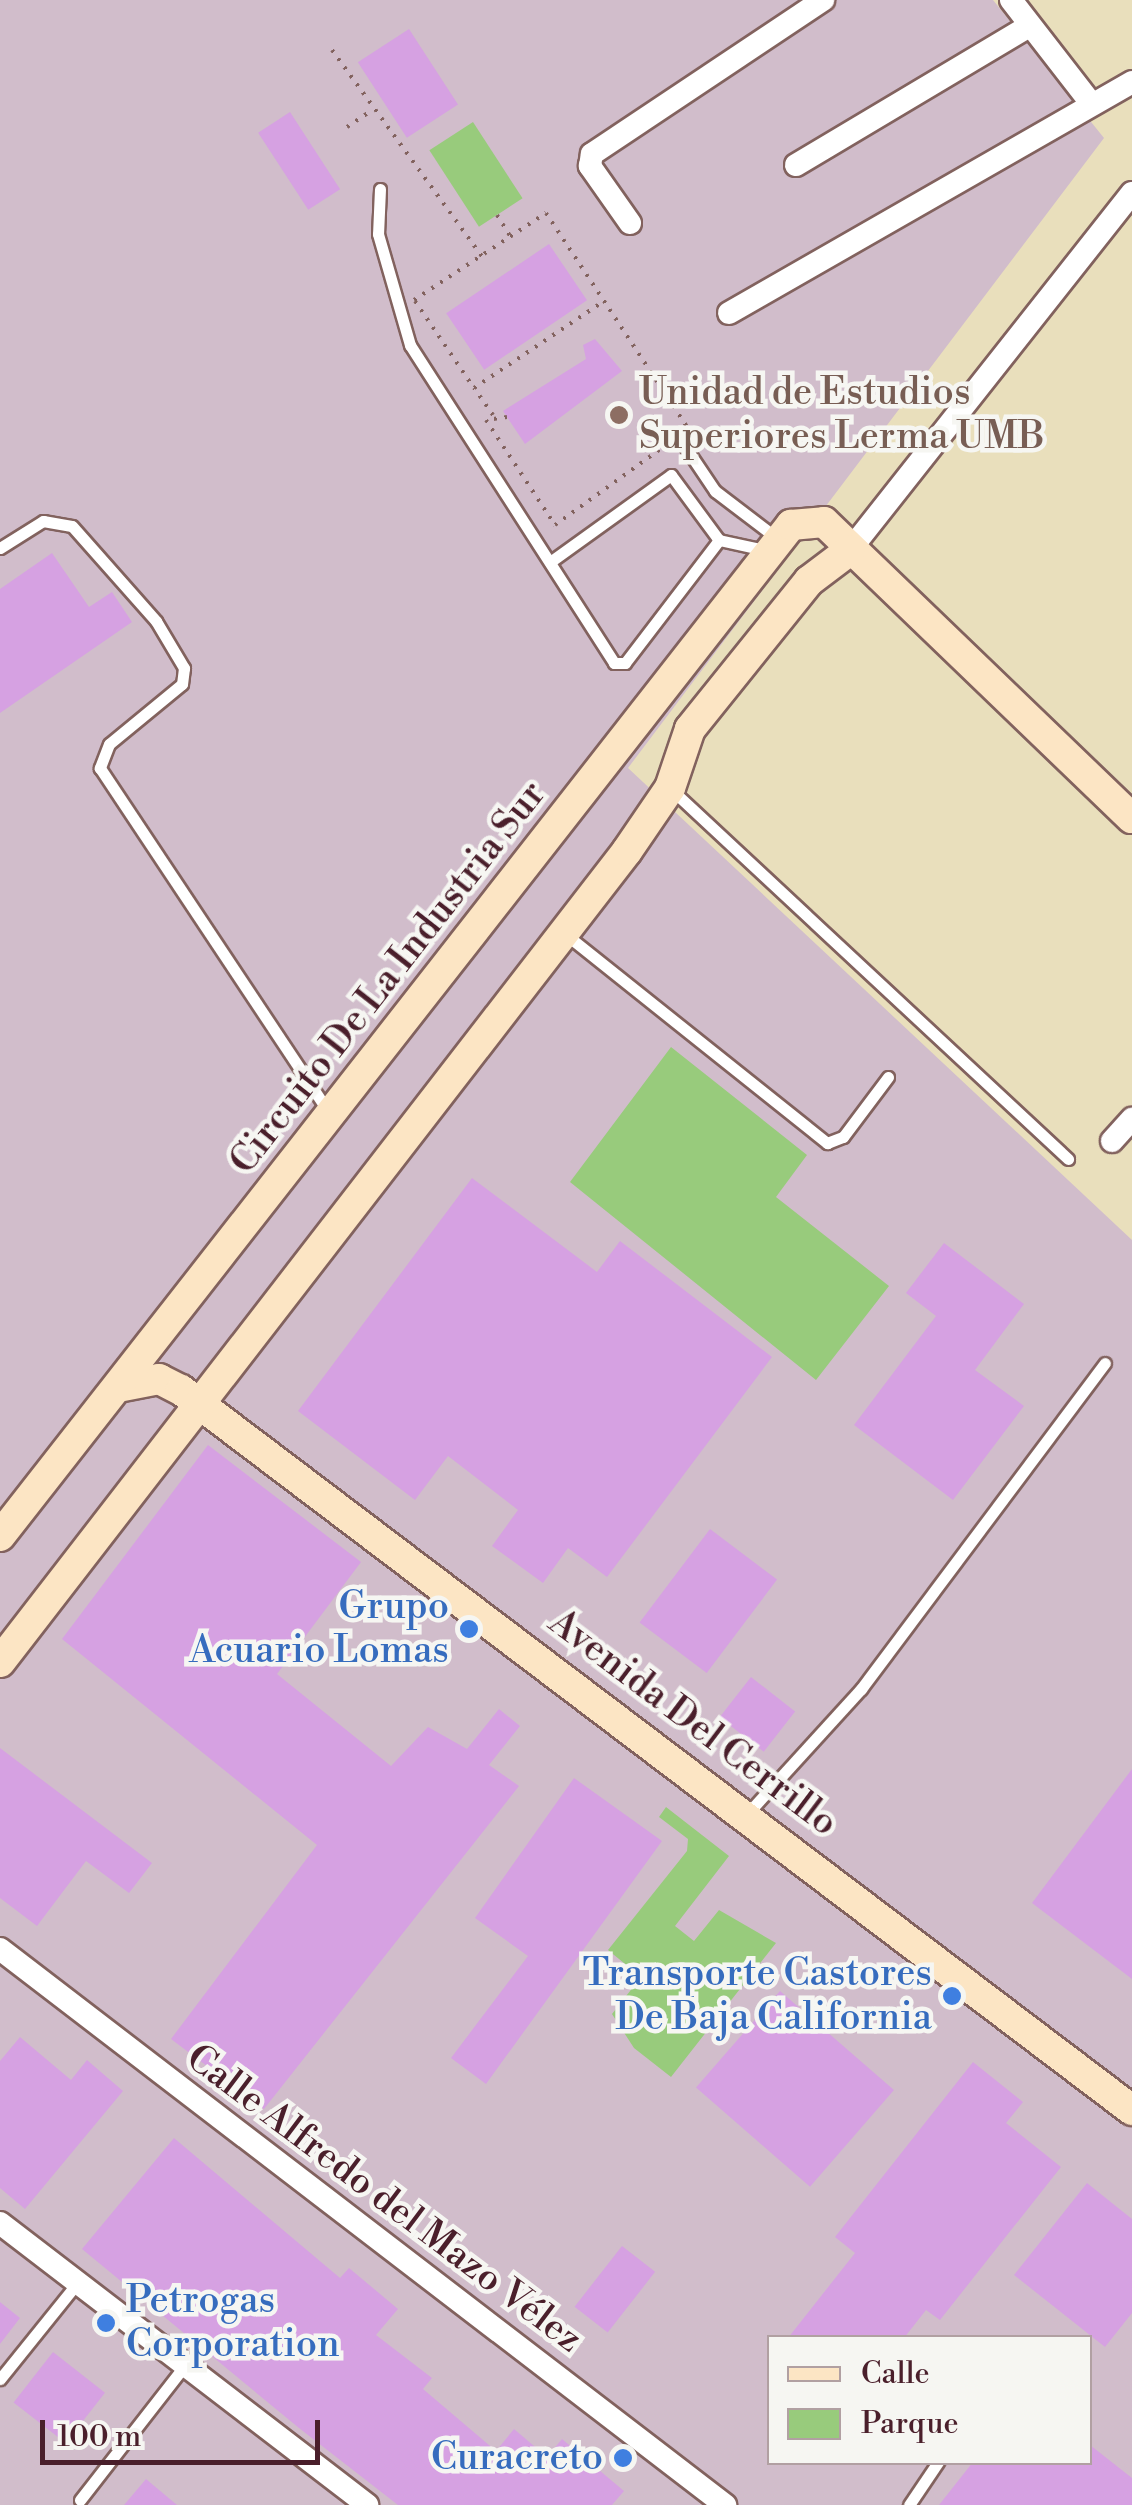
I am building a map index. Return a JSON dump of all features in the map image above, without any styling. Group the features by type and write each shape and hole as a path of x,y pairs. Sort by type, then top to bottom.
{"main road":[{"path":"773,545 809,517 850,550 1132,818"},
{"name":"Circuito De La Industria Sur","path":"0,1536 773,545"},
{"path":"0,1662 564,933 670,788 690,728 809,582 850,550"},
{"name":"Avenida Del Cerrillo","path":"118,1386 159,1380 202,1405 748,1814 1132,2110"}],"street":[{"path":"630,223 590,166 592,154 823,0"},
{"path":"1011,0 1091,104"},
{"path":"796,165 1029,26"},
{"path":"729,313 1132,82"},
{"path":"850,550 1132,194"},
{"path":"1112,1141 1132,1119"},
{"name":"Calle Alfredo del Mazo Vélez","path":"0,1949 726,2505"},
{"path":"0,2222 367,2505"}],"lane":[{"path":"380,189 378,234 410,345 619,664 719,540"},
{"path":"680,439 716,491 773,545"},
{"path":"550,562 671,475 719,540 773,545"},
{"path":"0,548 43,521 72,526 156,621 184,680 109,744 100,768 331,1116"},
{"path":"670,788 1068,1159"},
{"path":"564,933 826,1144 843,1138 888,1077"},
{"path":"748,1814 861,1689 1105,1363"},
{"path":"0,2380 78,2282"},
{"path":"80,2500 185,2365"},
{"path":"910,2505 936,2465"}],"path":[{"path":"332,50 483,258"},
{"path":"347,127 372,110"},
{"path":"395,301 414,300 546,213 689,429 555,525 486,420 493,415"},
{"path":"497,214 511,238"},
{"path":"414,300 493,415 507,418"},
{"path":"474,388 604,300"}],"shaded area":[{"path":"0,0 993,0 1104,138 628,768 1132,1240 1132,2505 0,2505"}],"green space":[{"path":"473,122 523,198 479,227 429,150"},
{"path":"671,1047 807,1155 776,1197 889,1286 816,1380 570,1182"},
{"path":"666,1807 729,1856 675,1926 694,1941 719,1910 776,1943 671,2077 634,2048 612,2014 641,1977 608,1950 687,1851 688,1839 659,1817"}],"building":[{"path":"409,29 458,104 407,138 358,62"},
{"path":"290,112 340,189 308,210 258,133"},
{"path":"549,244 587,300 484,370 446,313"},
{"path":"595,339 622,371 525,444 503,411 586,359 583,345"},
{"path":"52,553 89,607 112,592 132,622 0,713 0,589"},
{"path":"472,1178 597,1272 620,1241 772,1357 607,1577 568,1548 543,1583 492,1546 518,1510 448,1456 415,1500 298,1411"},
{"path":"944,1243 1024,1304 975,1370 1024,1406 953,1500 854,1425 936,1316 906,1293"},
{"path":"208,1445 361,1562 277,1674 391,1766 428,1727 467,1749 499,1709 520,1726 489,1765 519,1786 264,2109 171,2039 317,1845 62,1639"},
{"path":"710,1529 777,1580 707,1673 640,1622"},
{"path":"751,1677 795,1711 764,1752 720,1717"},
{"path":"0,1748 152,1863 129,1893 86,1861 37,1926 0,1898"},
{"path":"1132,1769 1132,1979 1032,1903"},
{"path":"574,1778 662,1841 486,2084 451,2058 528,1956 475,1918"},
{"path":"780,1991 894,2090 810,2187 696,2088"},
{"path":"20,2037 71,2080 87,2060 123,2091 25,2209 0,2188 0,2061"},
{"path":"973,2062 1023,2102 1006,2123 1061,2167 940,2320 926,2310 906,2335 790,2335 855,2253 835,2237"},
{"path":"174,2138 340,2278 349,2268 398,2309 376,2335 432,2378 423,2389 496,2451 514,2429 547,2457 562,2439 624,2491 612,2505 398,2505 299,2428 82,2249"},
{"path":"1087,2183 1132,2219 1132,2313 1105,2347 1014,2275"},
{"path":"622,2246 655,2272 608,2333 575,2307"},
{"path":"0,2302 20,2318 0,2344"},
{"path":"53,2352 105,2393 66,2443 14,2402"},
{"path":"1092,2447 1132,2478 1132,2505 939,2505 971,2465 1092,2465"},
{"path":"146,2479 177,2505 124,2505"}],"place":[{"name":"Unidad de Estudios Superiores Lerma UMB","path":"619,415"},
{"name":"Grupo Acuario Lomas","path":"469,1629"},
{"name":"Transporte Castores De Baja California","path":"952,1996"},
{"name":"Petrogas Corporation","path":"106,2323"},
{"name":"Curacreto","path":"623,2458"}]}
